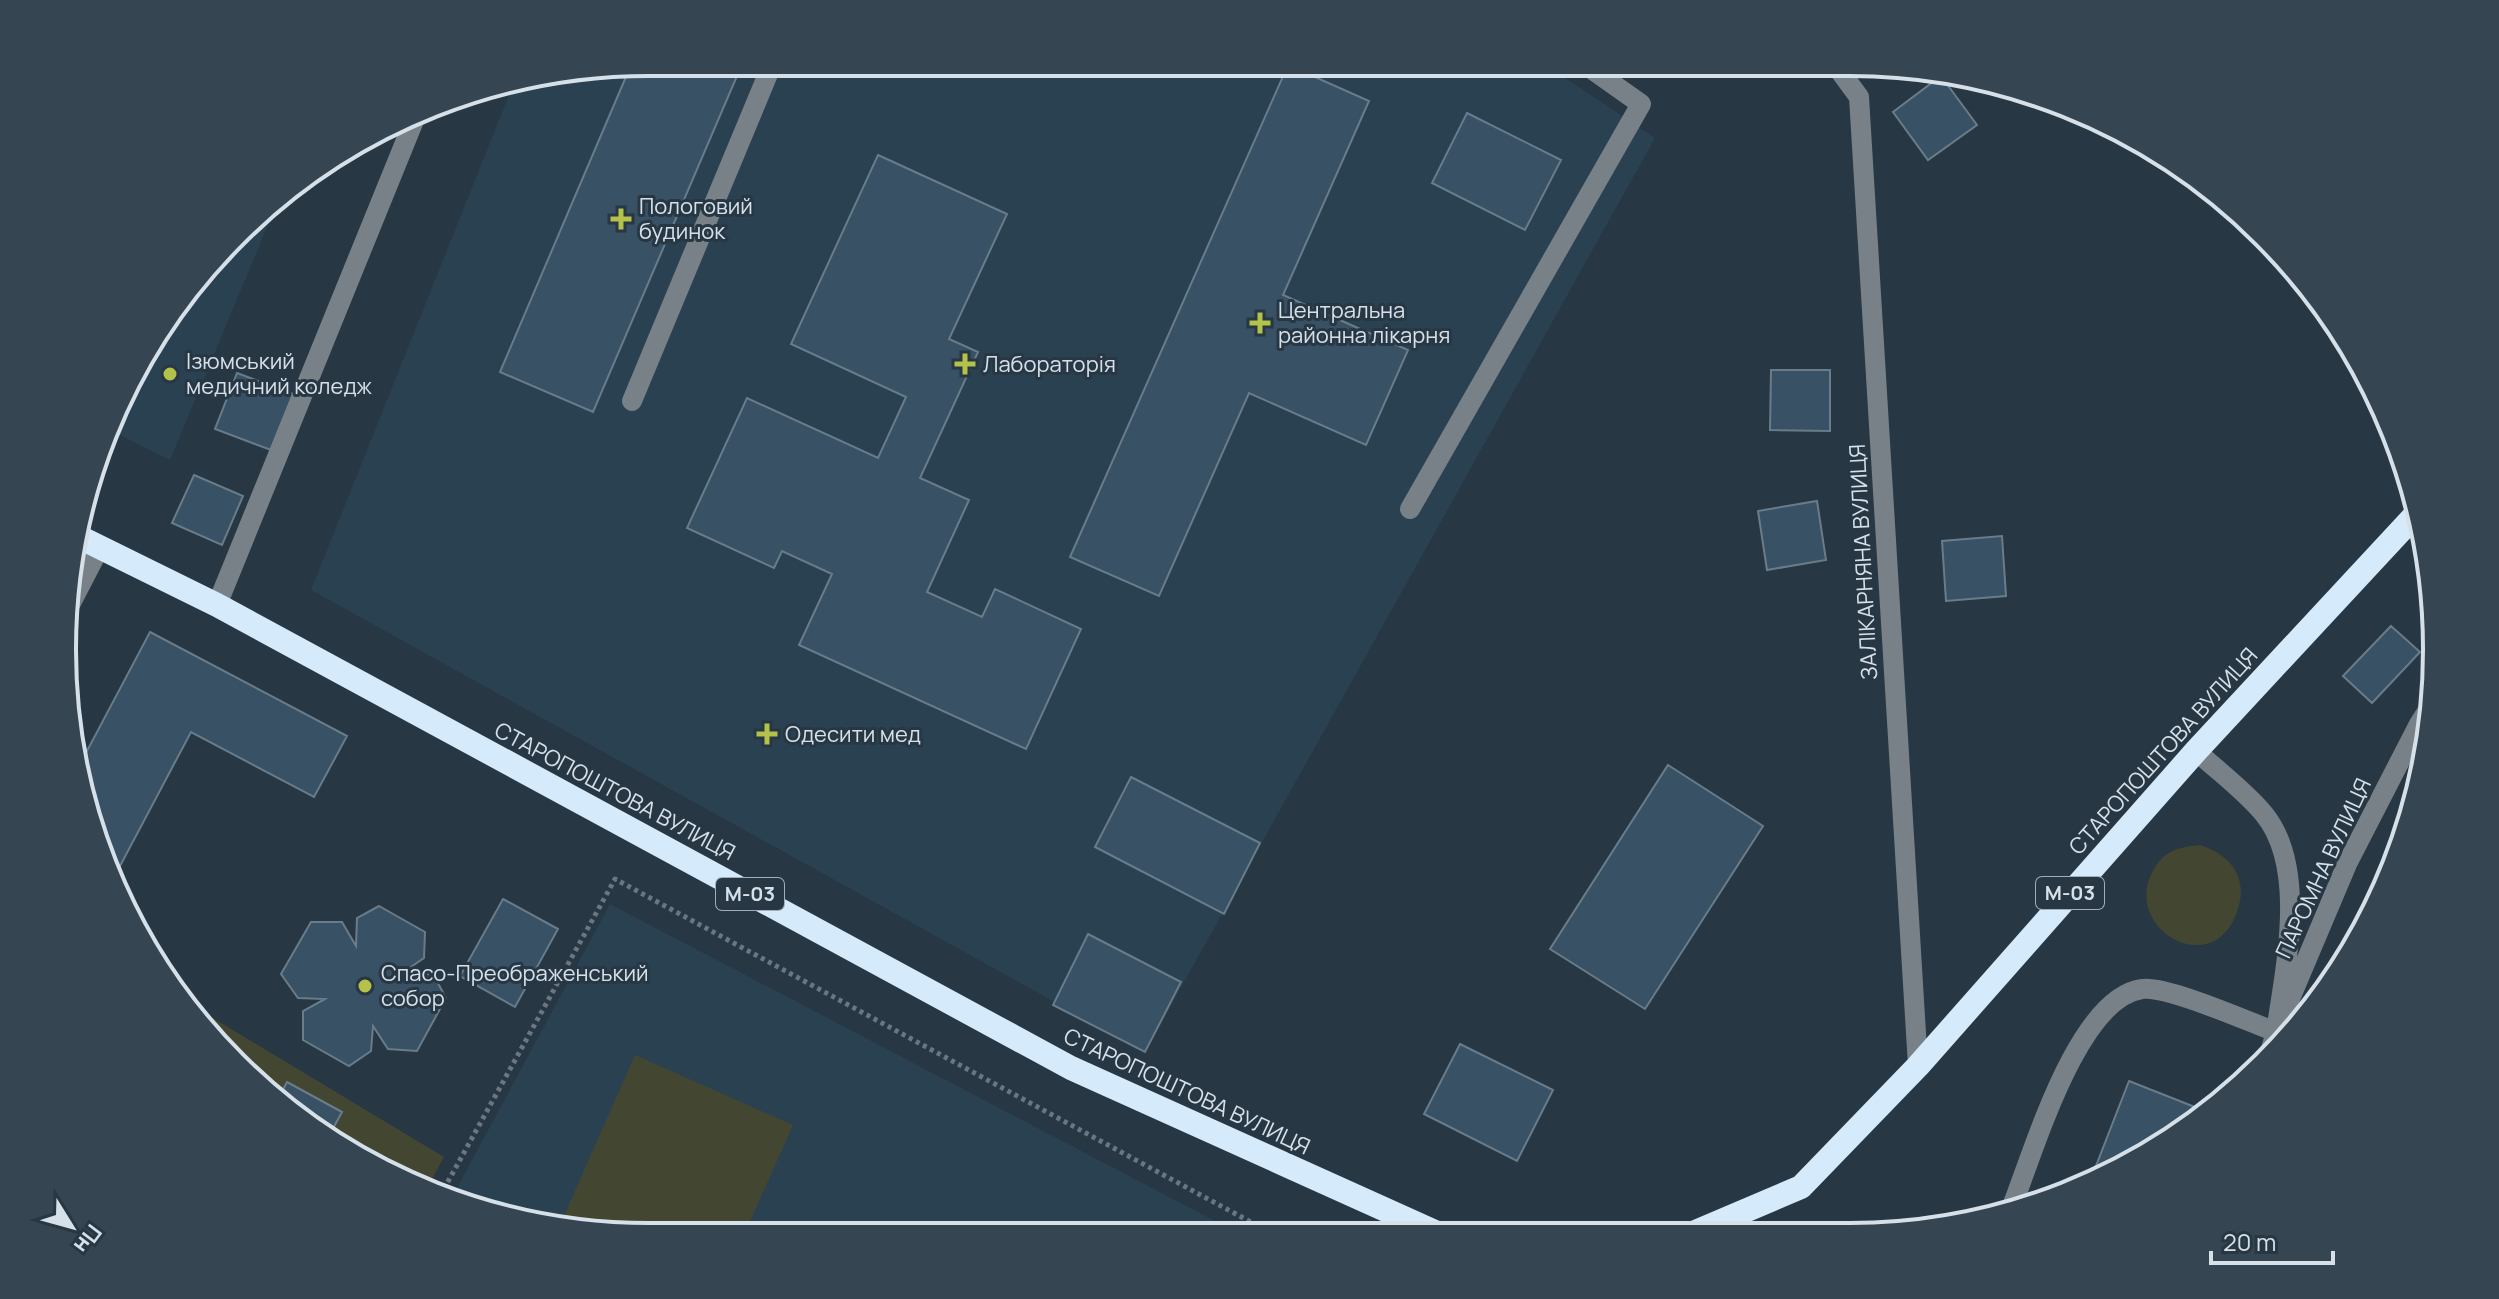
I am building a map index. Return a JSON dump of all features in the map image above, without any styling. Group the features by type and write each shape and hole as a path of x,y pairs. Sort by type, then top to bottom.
{"highway":[{"name":"СТАРОПОШТОВА ВУЛИЦЯ","path":"1716,1223 1801,1187 1918,1066 2196,751 2408,523"},
{"name":"СТАРОПОШТОВА ВУЛИЦЯ","path":"86,542 217,605 1071,1068 1415,1223"}],"street":[{"path":"632,401 767,76"},
{"path":"1410,509 1641,104 1601,76"},
{"name":"ЗАЛІКАРНЯНА ВУЛИЦЯ","path":"1844,76 1859,97 1918,1066"},
{"path":"217,605 411,129"},
{"path":"80,586 99,549"},
{"name":"ПАРОМНА ВУЛИЦЯ","path":"2276,1032 2347,864 2418,727"},
{"path":"2015,1198 2070,1060 2096,1020 2114,1001 2141,989 2163,990 2276,1032 2293,916 2277,834 2264,814 2196,751"}],"path":[{"path":"446,1185 615,879 1253,1223"}],"shaded area":[{"name":"Лабораторія","path":"650,76 1562,76 1655,138 1145,1052 311,590 509,94 575,81"},
{"name":"Ізюмський медичний коледж","path":"271,218 170,460 118,434 120,430 153,363 195,300 218,271"},
{"path":"610,904 1219,1223 612,1222 538,1212 456,1189"}],"green space":[{"path":"2200,845 2213,850 2231,865 2237,874 2241,896 2233,921 2220,937 2204,944 2187,944 2171,937 2157,925 2148,909 2147,890 2154,869 2163,858 2179,848"},
{"path":"208,1015 444,1157 432,1180 363,1146 271,1081"},
{"path":"635,1055 793,1125 749,1223 612,1222 564,1216"}],"building":[{"name":"Пологовий будинок","path":"737,76 593,412 500,372 626,77"},
{"name":"Центральна районна лікарня","path":"1283,76 1313,76 1369,101 1283,295 1408,350 1366,445 1249,393 1159,596 1070,557"},
{"path":"1932,82 1947,85 1977,125 1928,160 1893,112"},
{"path":"1467,113 1561,160 1525,230 1432,183"},
{"path":"878,155 1007,214 949,339 978,352 920,478 969,500 927,592 982,617 995,589 1081,629 1026,749 799,645 832,574 782,551 774,568 687,528 747,398 878,458 906,397 791,344"},
{"path":"1771,370 1830,370 1830,431 1770,430"},
{"path":"237,373 293,394 271,450 215,429"},
{"path":"194,475 243,496 222,545 172,523"},
{"path":"1817,501 1826,560 1767,570 1758,511"},
{"path":"2002,536 2006,596 1946,601 1942,541"},
{"path":"2391,626 2420,652 2372,703 2343,676"},
{"path":"150,632 347,736 314,797 191,732 119,867 106,834 86,753"},
{"path":"1668,765 1763,826 1645,1009 1550,949"},
{"path":"1131,777 1260,843 1224,914 1095,847"},
{"path":"503,899 558,929 515,1007 460,976"},
{"name":"Спасо-Преображенський собор","path":"379,906 425,932 424,958 402,973 433,974 446,998 417,1051 388,1049 373,1026 371,1051 349,1066 303,1040 303,1011 325,999 298,998 281,974 311,922 342,922 356,946 357,918"},
{"path":"1088,934 1181,982 1145,1052 1053,1005"},
{"path":"1460,1044 1553,1090 1517,1161 1424,1114"},
{"path":"2129,1081 2195,1107 2136,1146 2095,1167"},
{"path":"287,1082 342,1112 334,1128 283,1090"}],"place":[{"name":"Пологовий будинок","path":"621,219"},
{"name":"Центральна районна лікарня","path":"1260,323"},
{"name":"Лабораторія","path":"965,364"},
{"name":"Ізюмський медичний коледж","path":"170,374"},
{"name":"Одесити мед","path":"767,734"},
{"name":"Спасо-Преображенський собор","path":"365,986"}]}
